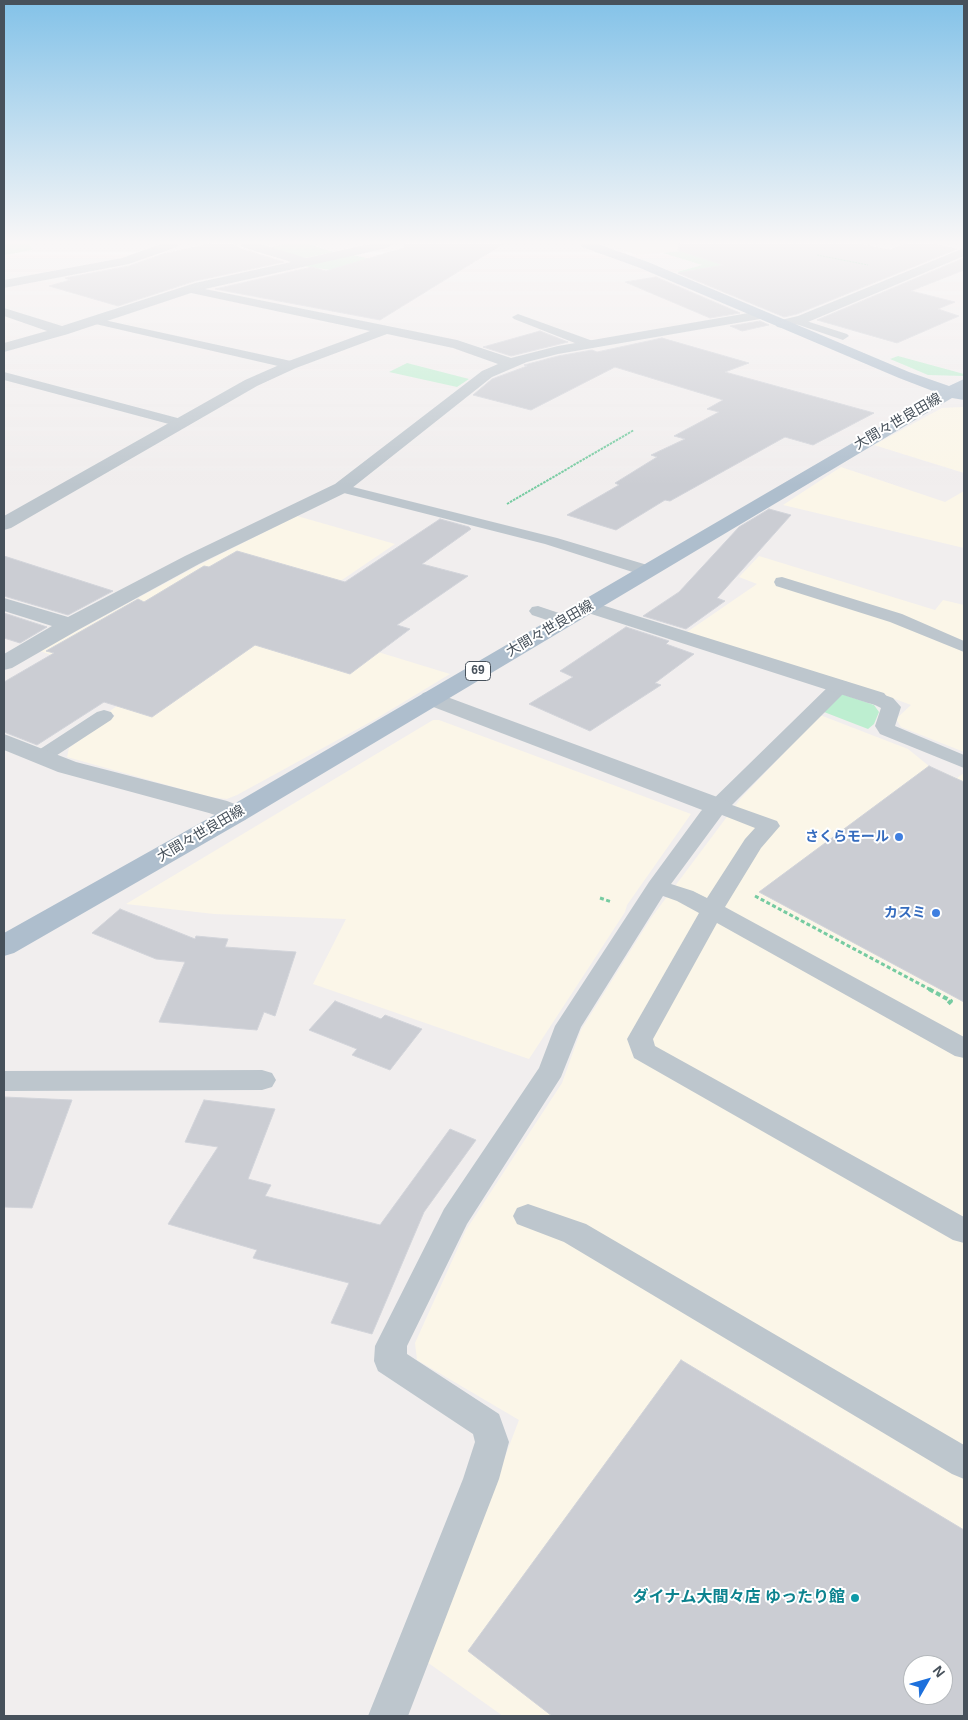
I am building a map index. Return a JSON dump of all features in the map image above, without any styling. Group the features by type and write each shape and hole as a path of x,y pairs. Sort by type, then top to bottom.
{"main road":[{"path":"783,324 959,391"},
{"name":"大間々世良田線","path":"4,946 236,814 648,571 959,391"}],"street":[{"path":"42,324 63,331"},
{"path":"4,348 85,324"},
{"path":"364,324 466,346 511,363"},
{"path":"4,663 70,625 192,560 342,488 478,379 511,363 589,344 705,324"},
{"path":"4,524 251,383 291,365 387,329"},
{"path":"4,501 30,509"},
{"path":"4,604 70,625"},
{"path":"589,607 876,698"},
{"path":"431,698 718,807"},
{"path":"4,741 67,767 218,807 236,814"}],"lane":[{"path":"110,324 291,365"},
{"path":"537,324 589,344"},
{"path":"808,324 844,336"},
{"path":"4,376 180,423"},
{"path":"342,488 577,548 648,571"},
{"path":"782,582 896,618 964,647"},
{"path":"538,612 565,621"},
{"path":"388,1716 481,1479 492,1442 487,1425 390,1361 391,1346 455,1217 552,1070 568,1026 657,887 709,816 840,686"},
{"path":"876,698 891,706 885,726 887,730 964,762"},
{"path":"41,757 104,716"},
{"path":"718,807 769,826 753,844 733,874 640,1039 644,1051 964,1231"},
{"path":"657,887 685,896 712,910 964,1049"},
{"path":"4,1081 262,1080"},
{"path":"528,1216 575,1234 964,1463"}],"path":[{"path":"477,523 634,430"}],"shaded area":[{"path":"964,407 964,473 874,445 942,408"},
{"path":"841,467 945,502 964,491 964,548 783,505"},
{"path":"297,516 395,544 280,622 450,674 374,720 227,799 210,797 67,757 69,748 115,715 107,713 144,687 40,651 197,566"},
{"path":"759,556 935,610 943,600 964,605 964,752 901,727 896,719 911,705 868,689 687,632 757,584 739,577"},
{"path":"820,715 908,749 929,766 957,778 964,773 964,1716 503,1716 427,1662 519,1420 417,1360 415,1343 466,1230 562,1083 581,1030 651,918 741,798"},
{"path":"433,720 439,720 691,814 627,905 625,912 529,1059 313,984 346,919 214,914 126,904"}],"green space":[{"path":"898,356 964,374 964,376 928,375 890,359"},
{"path":"407,363 469,379 457,387 389,372"},
{"path":"842,694 874,705 879,712 874,724 868,729 824,712"}],"building":[{"path":"740,324 769,325 742,331 730,326"},
{"path":"832,324 940,324 897,343"},
{"path":"540,331 568,342 511,356 483,347"},
{"path":"662,338 749,363 725,372 874,413 813,445 785,437 670,501 665,500 616,530 567,515 619,485 615,483 657,457 651,455 685,439 674,436 719,412 707,409 723,400 615,367 531,410 473,395 492,379 527,366 524,365 558,356 592,350 597,352"},
{"path":"769,509 791,515 717,598 725,601 686,629 643,616 679,592 739,527"},
{"path":"440,519 471,529 422,564 468,576 397,625 410,629 350,674 255,645 152,717 104,702 37,745 4,732 4,682 54,653 46,651 138,599 144,602 204,566 209,567 237,551 345,582"},
{"path":"4,556 113,591 68,615 4,596"},
{"path":"4,613 47,627 20,643 4,638"},
{"path":"626,627 669,641 666,644 694,654 655,683 661,685 590,731 529,704 573,677 560,671"},
{"name":"さくらモール","path":"929,766 964,782 964,1002 759,892"},
{"path":"120,909 195,939 196,936 228,939 225,947 296,952 275,1016 264,1012 257,1030 159,1022 185,962 156,959 92,933"},
{"path":"335,1001 381,1019 385,1015 422,1029 390,1070 352,1055 357,1049 309,1030"},
{"path":"4,1097 72,1100 32,1208 4,1207"},
{"path":"204,1100 275,1109 248,1179 271,1185 265,1196 380,1225 450,1129 476,1140 424,1212 372,1334 331,1323 349,1283 253,1258 257,1250 168,1224 218,1147 185,1142"},
{"path":"681,1360 964,1530 964,1716 552,1716 468,1651"}],"place":[{"name":"さくらモール","path":"899,837"},
{"name":"カスミ","path":"936,913"},
{"name":"ダイナム大間々店 ゆったり館","path":"855,1598"}]}
